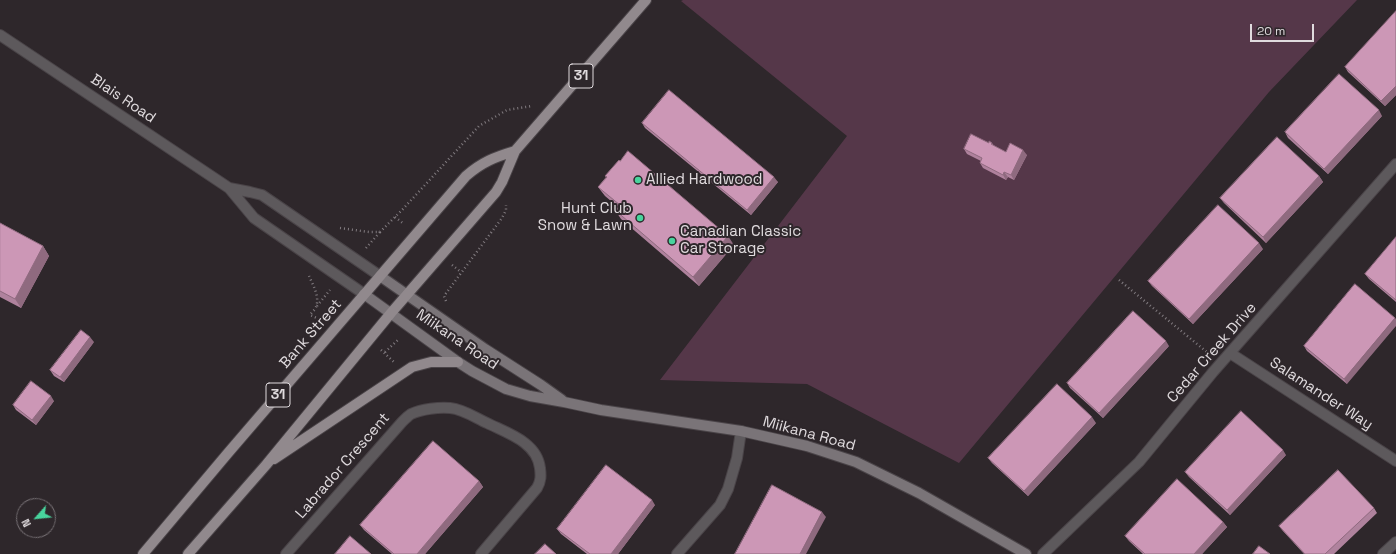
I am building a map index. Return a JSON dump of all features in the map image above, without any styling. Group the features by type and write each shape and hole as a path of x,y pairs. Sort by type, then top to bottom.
{"main road":[{"name":"31","path":"188,554 266,464 406,295 496,192 504,178 515,152 646,0"},
{"name":"Bank Street","path":"143,554 466,176 482,164 494,158 515,152"},
{"path":"266,464 412,367 431,362 458,362"}],"street":[{"name":"Blais Road","path":"0,36 229,188 254,218 364,294"},
{"name":"Cedar Creek Drive","path":"1043,554 1139,462 1220,364 1396,164"},
{"name":"Blais Road","path":"229,188 262,195 380,276"},
{"name":"Miikana Road","path":"380,276 504,362 542,385 564,402"},
{"name":"Miikana Road","path":"364,294 458,362 506,389 530,396 601,410 741,431 807,446 856,462 919,493 1026,554"},
{"name":"Salamander Way","path":"1230,353 1396,461"},
{"name":"Labrador Crescent","path":"286,554 402,422 411,414 446,408 452,408 463,412 521,440 530,446 540,464 541,480 537,488 481,554"},
{"path":"677,554 720,505 728,489 737,458 741,431"},
{"path":"1383,554 1396,542"}],"path":[{"path":"338,228 380,232 479,126 507,110 559,102"},
{"path":"450,305 444,296 502,218 506,210 504,178"},
{"path":"307,274 315,288 316,301 316,306 310,315"},
{"path":"1119,280 1220,364"}],"shaded area":[{"path":"1357,0 1269,92 959,463 807,384 660,380 847,136 681,1"}],"building":[{"path":"1396,11 1396,86 1381,101 1345,67"},
{"path":"1339,74 1379,110 1324,169 1285,132"},
{"path":"669,90 774,177 747,210 642,123"},
{"path":"971,134 989,143 989,141 992,143 991,144 1006,152 1010,143 1023,150 1011,175 1004,172 1003,175 980,163 982,158 964,149"},
{"path":"1277,137 1319,176 1263,237 1220,198"},
{"path":"628,151 728,236 693,277 615,210 620,205 598,187 607,177 605,176"},
{"path":"1218,205 1259,243 1189,319 1148,281"},
{"path":"0,223 43,246 15,299 0,291"},
{"path":"1396,237 1396,300 1365,274"},
{"path":"1355,284 1395,318 1344,379 1304,346"},
{"path":"1133,311 1166,341 1099,413 1067,383"},
{"path":"81,330 90,337 60,377 50,370"},
{"path":"31,381 51,396 32,420 13,405"},
{"path":"1057,384 1092,417 1024,491 988,458"},
{"path":"1241,411 1283,450 1227,510 1185,472"},
{"path":"433,441 479,481 417,554 394,554 360,525"},
{"path":"606,465 652,500 611,554 590,554 557,529"},
{"path":"1338,470 1374,508 1325,554 1305,554 1279,526"},
{"path":"1177,479 1223,522 1194,554 1145,554 1125,536"},
{"path":"772,485 822,512 800,554 735,554"},
{"path":"350,536 371,554 335,554"},
{"path":"545,544 556,554 535,554"},
{"path":"1259,546 1270,554 1253,554"}],"place":[{"name":"Allied Hardwood","path":"638,180"},
{"name":"Hunt Club Snow & Lawn","path":"640,218"},
{"name":"Canadian Classic Car Storage","path":"672,241"}]}
